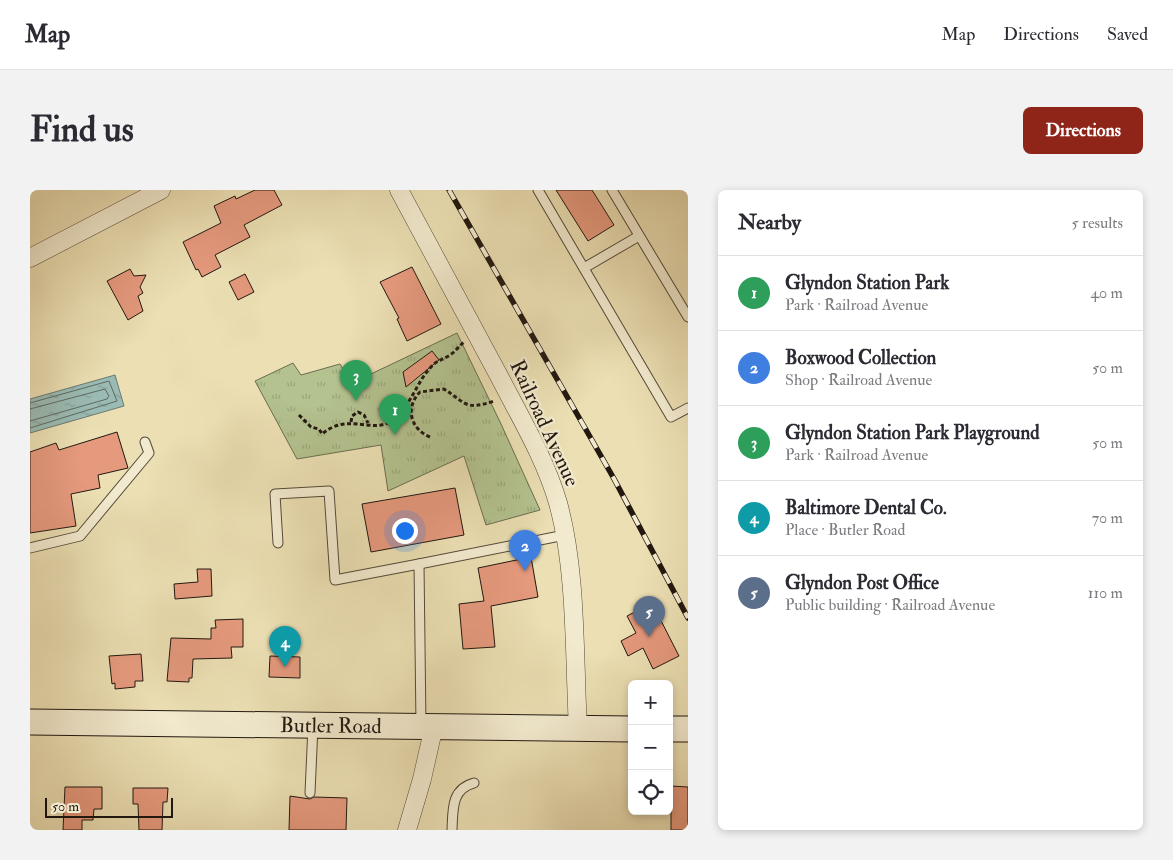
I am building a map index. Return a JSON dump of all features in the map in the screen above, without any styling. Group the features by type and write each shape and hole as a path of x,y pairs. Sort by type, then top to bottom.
{"main road":[{"name":"Butler Road","path":"30,722 628,729"},
{"path":"673,729 688,729"}],"street":[{"path":"30,258 161,190"},
{"name":"Railroad Avenue","path":"399,190 509,395 545,467 558,502 565,535 571,585 578,728"},
{"path":"407,830 422,779 428,726"}],"lane":[{"path":"538,190 671,417 688,408"},
{"path":"612,190 688,317"},
{"path":"584,268 640,236"},
{"path":"30,548 80,536 149,453 145,442"},
{"path":"278,543 275,494 329,491 334,580 565,535"},
{"path":"419,564 428,726"},
{"path":"310,793 313,725"},
{"path":"452,830 453,803 465,786 474,783"}],"path":[{"path":"299,415 311,426 319,429 322,434 330,428 351,422 360,425 368,423 382,424 391,421 405,407 433,364 450,355 476,332"},
{"path":"430,437 418,430 413,424 410,407 412,397 420,392 438,388 449,392 460,402 476,406 509,395"},
{"path":"351,422 352,416 358,412 364,415 368,423"}],"green space":[{"path":"457,333 540,510 486,525 464,456 388,491 381,445 297,459 255,381 293,363 301,375 340,364 352,383"}],"water":[{"path":"115,375 124,406 30,433 30,399"}],"building":[{"path":"255,190 274,190 282,205 244,225 250,237 215,255 221,267 202,277 198,269 196,270 183,242 221,223 214,206 235,196 236,199"},
{"path":"556,190 592,190 614,225 588,241"},
{"path":"412,267 441,324 407,341 397,319 399,318 380,282"},
{"path":"130,269 134,276 146,275 140,287 143,293 138,296 143,311 128,320 107,281"},
{"path":"245,274 254,292 238,300 229,282"},
{"path":"432,351 439,360 406,387 403,372"},
{"path":"117,432 128,468 98,475 100,488 71,494 76,526 30,533 30,452 56,443 59,450"},
{"path":"455,488 464,535 371,552 362,504"},
{"path":"531,557 538,597 491,606 495,647 463,649 459,604 484,601 478,568"},
{"path":"197,569 211,569 212,596 175,599 174,584 198,582"},
{"path":"652,603 679,656 653,669 643,648 628,656 621,641 636,633 627,616"},
{"path":"243,619 243,647 231,647 232,658 193,659 192,678 189,678 189,682 167,681 171,638 211,639 211,628 216,628 215,620"},
{"path":"141,654 143,681 135,681 135,687 115,689 115,683 112,684 109,656"},
{"path":"270,656 300,657 300,678 269,677"},
{"path":"673,786 688,787 688,830 671,830"},
{"path":"65,787 102,787 102,809 94,809 93,820 82,820 82,830 63,830"},
{"path":"133,788 168,788 167,802 163,802 162,830 139,830 138,804 133,804"},
{"path":"290,796 310,799 314,797 347,798 346,830 289,830"}],"railway":[{"path":"449,190 613,477 688,618"}],"place":[{"name":"Glyndon Station Park Playground","path":"356,401"},
{"name":"Glyndon Station Park","path":"395,435"},
{"name":"Boxwood Collection","path":"525,571"},
{"name":"Glyndon Post Office","path":"649,637"},
{"name":"Baltimore Dental Co.","path":"285,667"}]}
